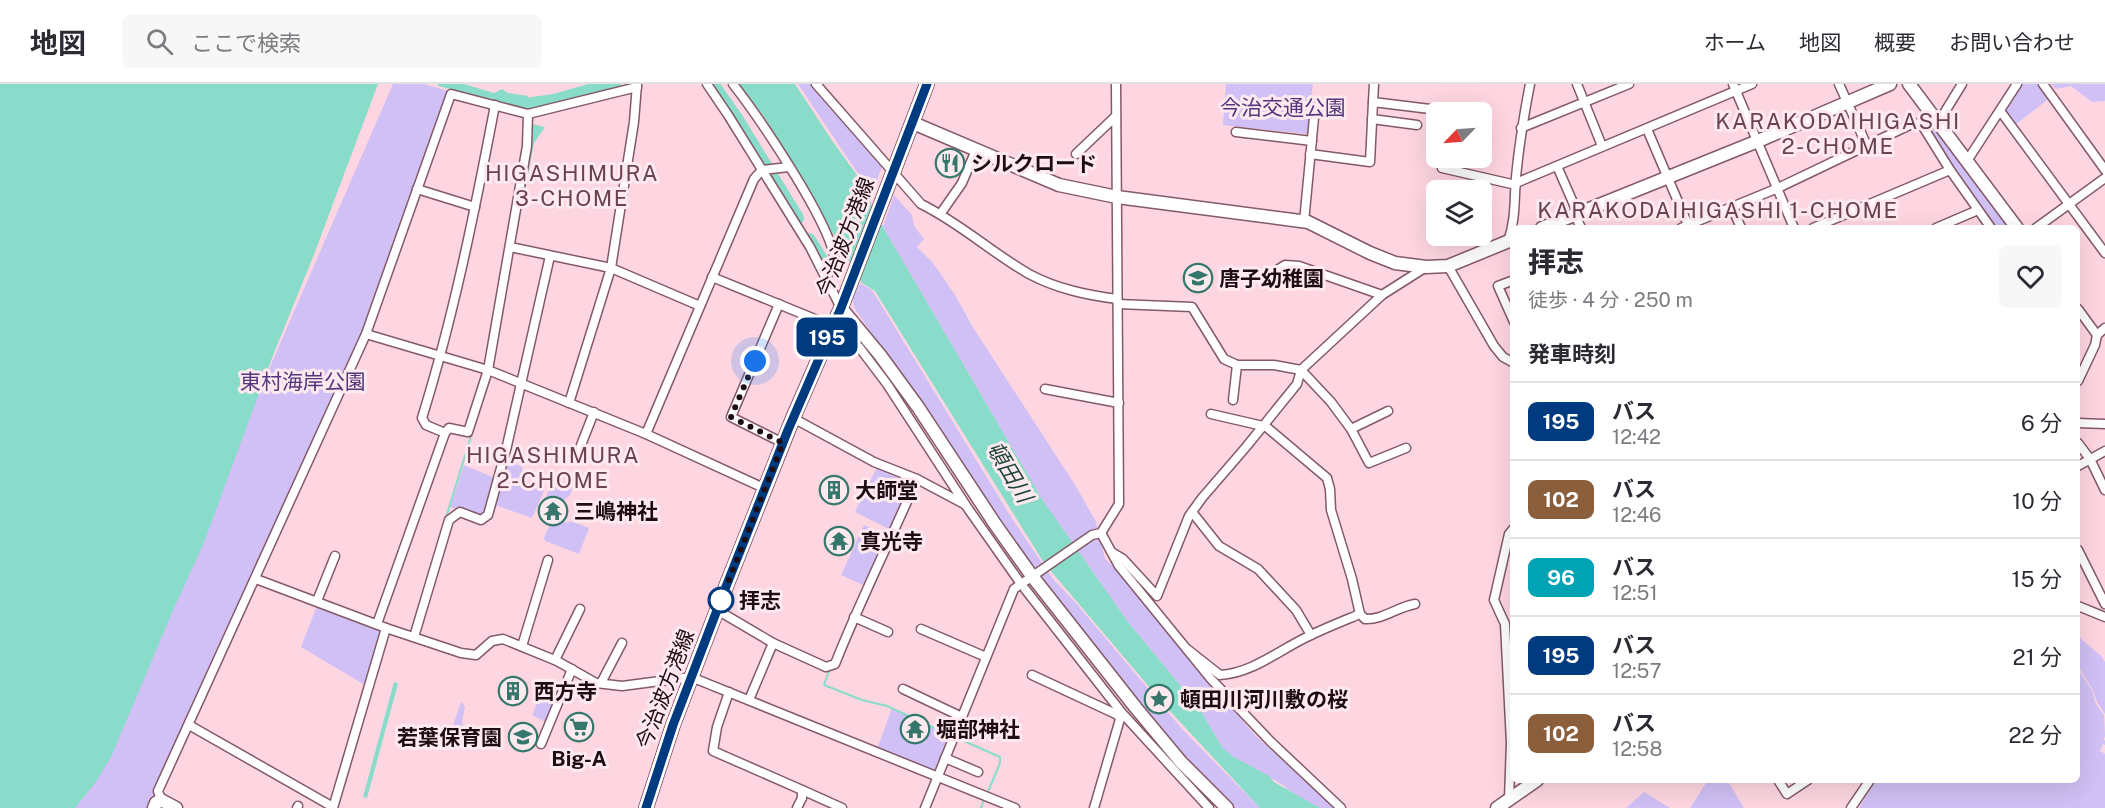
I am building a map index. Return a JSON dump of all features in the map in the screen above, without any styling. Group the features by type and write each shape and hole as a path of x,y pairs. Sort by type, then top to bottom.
{"main road":[{"name":"今治波方港線","path":"648,807 660,760 717,610 783,443 841,308 927,84"}],"street":[{"path":"707,84 810,247 841,308 880,355 918,408 995,524 1173,753 1227,808"},
{"path":"733,84 752,108 823,226 836,260 835,266 825,277"},
{"path":"816,84 921,204 941,213 1029,274 1084,295 1118,302 1192,307 1224,359 1237,365 1274,365 1301,370 1351,429 1369,463 1407,448"},
{"path":"925,808 1014,589 1097,534 1119,504 1116,84"},
{"path":"1310,154 1370,162 1374,84"},
{"path":"1514,225 1521,128 1530,84"},
{"path":"1577,84 1602,146"},
{"path":"1521,128 1629,84"},
{"path":"1442,168 1516,184 1547,168 1647,129 1735,87 1752,84"},
{"path":"1839,84 1868,146"},
{"path":"1549,225 1758,141 1890,84"},
{"path":"1909,84 2015,225"},
{"path":"1689,225 1778,188 1914,123 1922,125 1936,120 1962,84"},
{"path":"1967,161 2017,84"},
{"path":"2043,84 2105,170"},
{"path":"176,808 158,804 159,790 366,334 451,94 528,114 637,86 634,122 611,268 569,403"},
{"path":"1735,87 1793,225"},
{"path":"1372,102 1426,109"},
{"path":"445,433 426,425 422,417 442,356 495,105"},
{"path":"1304,222 1315,107"},
{"path":"2001,111 2105,254"},
{"path":"377,624 445,433 449,428 468,432 488,370 527,146 528,114"},
{"path":"1076,154 1116,116"},
{"path":"1372,119 1417,125"},
{"path":"913,123 1059,185 1117,197 1304,222 1370,253 1395,262 1426,267 1449,266 1510,241"},
{"path":"1922,125 1989,225"},
{"path":"1647,129 1668,178 1683,225"},
{"path":"1236,132 1312,141"},
{"path":"941,213 962,183 976,150"},
{"path":"1557,166 1580,225"},
{"path":"646,434 754,179 762,170 789,167"},
{"path":"1820,225 1950,170"},
{"path":"2040,225 2105,178"},
{"path":"417,189 475,207"},
{"path":"1732,207 1740,225"},
{"path":"1943,225 1978,210"},
{"path":"510,247 611,268 700,306"},
{"path":"414,637 449,520 460,512 481,519 488,515 506,450 550,255"},
{"path":"1271,274 1285,265 1299,266 1382,296"},
{"path":"1449,266 1494,346 1503,357 1510,361"},
{"path":"1113,553 1123,559 1157,596 1192,512 1296,384 1301,370 1382,296 1426,267"},
{"path":"712,277 832,326"},
{"path":"1510,282 1498,286 1510,313"},
{"path":"779,304 731,417 783,443"},
{"path":"2080,312 2097,335"},
{"path":"2080,377 2095,345 2097,335 2105,328"},
{"path":"366,334 488,370 646,434 766,489"},
{"path":"859,347 887,384 965,504 1019,581"},
{"path":"1233,400 1237,365"},
{"path":"1045,388 1119,403"},
{"path":"1351,429 1388,411"},
{"path":"576,458 594,412"},
{"path":"1211,414 1264,425 1327,478 1331,510 1360,614 1365,619 1375,620 1403,606 1415,604"},
{"path":"794,418 874,462 917,479 965,504"},
{"path":"2080,423 2105,424"},
{"path":"2080,446 2090,459 2105,488"},
{"path":"2080,465 2105,451"},
{"path":"717,610 773,643 826,667 835,664 917,479"},
{"path":"1192,512 1219,546 1258,569 1296,610 1311,635"},
{"path":"1510,533 1494,600 1505,624 1510,723"},
{"path":"1097,534 1113,553 1119,566 1211,679 1341,808"},
{"path":"2080,554 2105,604"},
{"path":"317,601 335,556"},
{"path":"522,646 548,560"},
{"path":"256,579 386,628 461,653 476,655 492,641 503,639 555,660 596,683 621,686 692,676 1015,808"},
{"path":"1025,589 1154,750 1209,808"},
{"path":"2080,607 2105,617"},
{"path":"555,660 580,609"},
{"path":"1187,649 1220,675 1232,674 1248,669 1311,635 1360,614"},
{"path":"854,617 888,632"},
{"path":"189,725 333,807 386,628"},
{"path":"921,629 986,657"},
{"path":"601,683 622,643"},
{"path":"749,700 773,643"},
{"path":"541,744 572,669"},
{"path":"1032,675 1118,715"},
{"path":"903,689 962,717"},
{"path":"729,692 717,727 714,752 842,808"},
{"path":"1094,808 1120,719 1109,696"},
{"path":"945,758 978,772"},
{"path":"1509,799 1510,771"},
{"path":"1497,808 1533,783"},
{"path":"1780,783 1787,794 1804,783"},
{"path":"1851,808 1868,783"},
{"path":"797,808 802,798 802,790"}],"green space":[{"name":"東村海岸公園","path":"393,84 424,84 448,91 364,331 149,808 73,808 81,801"},
{"path":"798,84 812,84 882,167 874,187 857,172"},
{"name":"今治交通公園","path":"1226,84 1313,84 1307,134 1223,125"},
{"path":"2020,84 2041,84 2051,97 2014,126 2005,111"},
{"path":"2051,84 2105,84 2105,101 2092,102 2071,86 2056,89"},
{"path":"1933,120 2011,225 1994,225 1934,141 1929,125"},
{"path":"894,195 912,215 914,226 924,239 917,247 933,263 955,295 974,329 1077,488 1096,522 1105,559 1120,572 1176,643 1255,735 1334,808 1309,808 1283,785 1232,756 1222,747 1199,708 1128,622 1042,499 883,227"},
{"path":"860,283 872,290 1013,520 1053,579 1183,730 1260,808 1233,808 1174,747 1017,550 855,309 852,299"},
{"path":"508,462 521,466 523,471 520,479 544,491 532,518 495,505"},
{"path":"464,465 495,478 485,514 480,517 450,507"},
{"path":"877,467 911,484 889,529 855,512"},
{"path":"552,480 572,489 570,495 561,503 546,498"},
{"path":"582,501 594,507 589,520 575,511"},
{"path":"559,520 567,523 571,521 589,528 579,554 545,541 544,538 550,524"},
{"path":"864,525 891,538 865,586 841,575"},
{"path":"317,606 382,629 365,685 301,647"},
{"path":"2080,638 2105,662 2105,714 2080,669"},
{"path":"2080,672 2104,715 2105,736 2103,741 2105,740 2105,745 2103,744 2100,751 2105,754 2105,808 1859,808 1874,783 2080,783"},
{"path":"556,683 562,687 547,723 532,715 543,690 541,687"},
{"path":"461,702 465,706 463,726 474,730 476,737 467,746 451,736"},
{"path":"892,708 952,736 937,773 877,749"},
{"path":"1706,783 1729,783 1744,808 1690,808"},
{"path":"1644,792 1670,808 1626,808"}],"water":[{"path":"0,84 378,84 272,358 203,545 111,757 95,783 75,808 0,808"},
{"path":"438,84 464,84 494,93 502,89 508,93 528,96 533,104 526,111 438,86"},
{"name":"頓田川","path":"739,84 795,84 857,175 883,227 1042,499 1128,622 1199,708 1222,747 1232,756 1320,808 1260,808 1168,709 1044,563 875,291 862,283 767,121"},
{"path":"532,124 545,127 534,143 496,344"},
{"path":"394,682 398,684 367,798 363,797"}],"waterway":[{"path":"533,104 554,101 614,84"},
{"path":"712,84 737,120 797,218"},
{"path":"809,240 824,264"},
{"path":"411,631 472,433"},
{"path":"826,670 829,671 824,685 862,700 887,706 952,736"},
{"path":"957,738 1000,757 1000,763 987,794"},
{"path":"981,808 984,799"}],"bus line":[{"name":"195","path":"646,808 660,760 727,584 828,333 841,308 927,84"}],"place":[{"name":"シルクロード","path":"950,163"},
{"name":"唐子幼稚園","path":"1198,278"},
{"name":"大師堂","path":"834,490"},
{"name":"三嶋神社","path":"553,511"},
{"name":"真光寺","path":"839,541"},
{"name":"拝志","path":"721,600"},
{"name":"西方寺","path":"513,691"},
{"name":"頓田川河川敷の桜","path":"1159,699"},
{"name":"Big-A","path":"579,727"},
{"name":"堀部神社","path":"915,729"},
{"name":"若葉保育園","path":"523,737"}],"district":[{"name":"KARAKODAIHIGASHI 2-CHOME","path":"1838,134"},
{"name":"HIGASHIMURA 3-CHOME","path":"572,186"},
{"name":"KARAKODAIHIGASHI 1-CHOME","path":"1718,210"},
{"name":"HIGASHIMURA 2-CHOME","path":"553,468"}],"route":[{"path":"721,600 783,443 731,417 755,361"}]}
